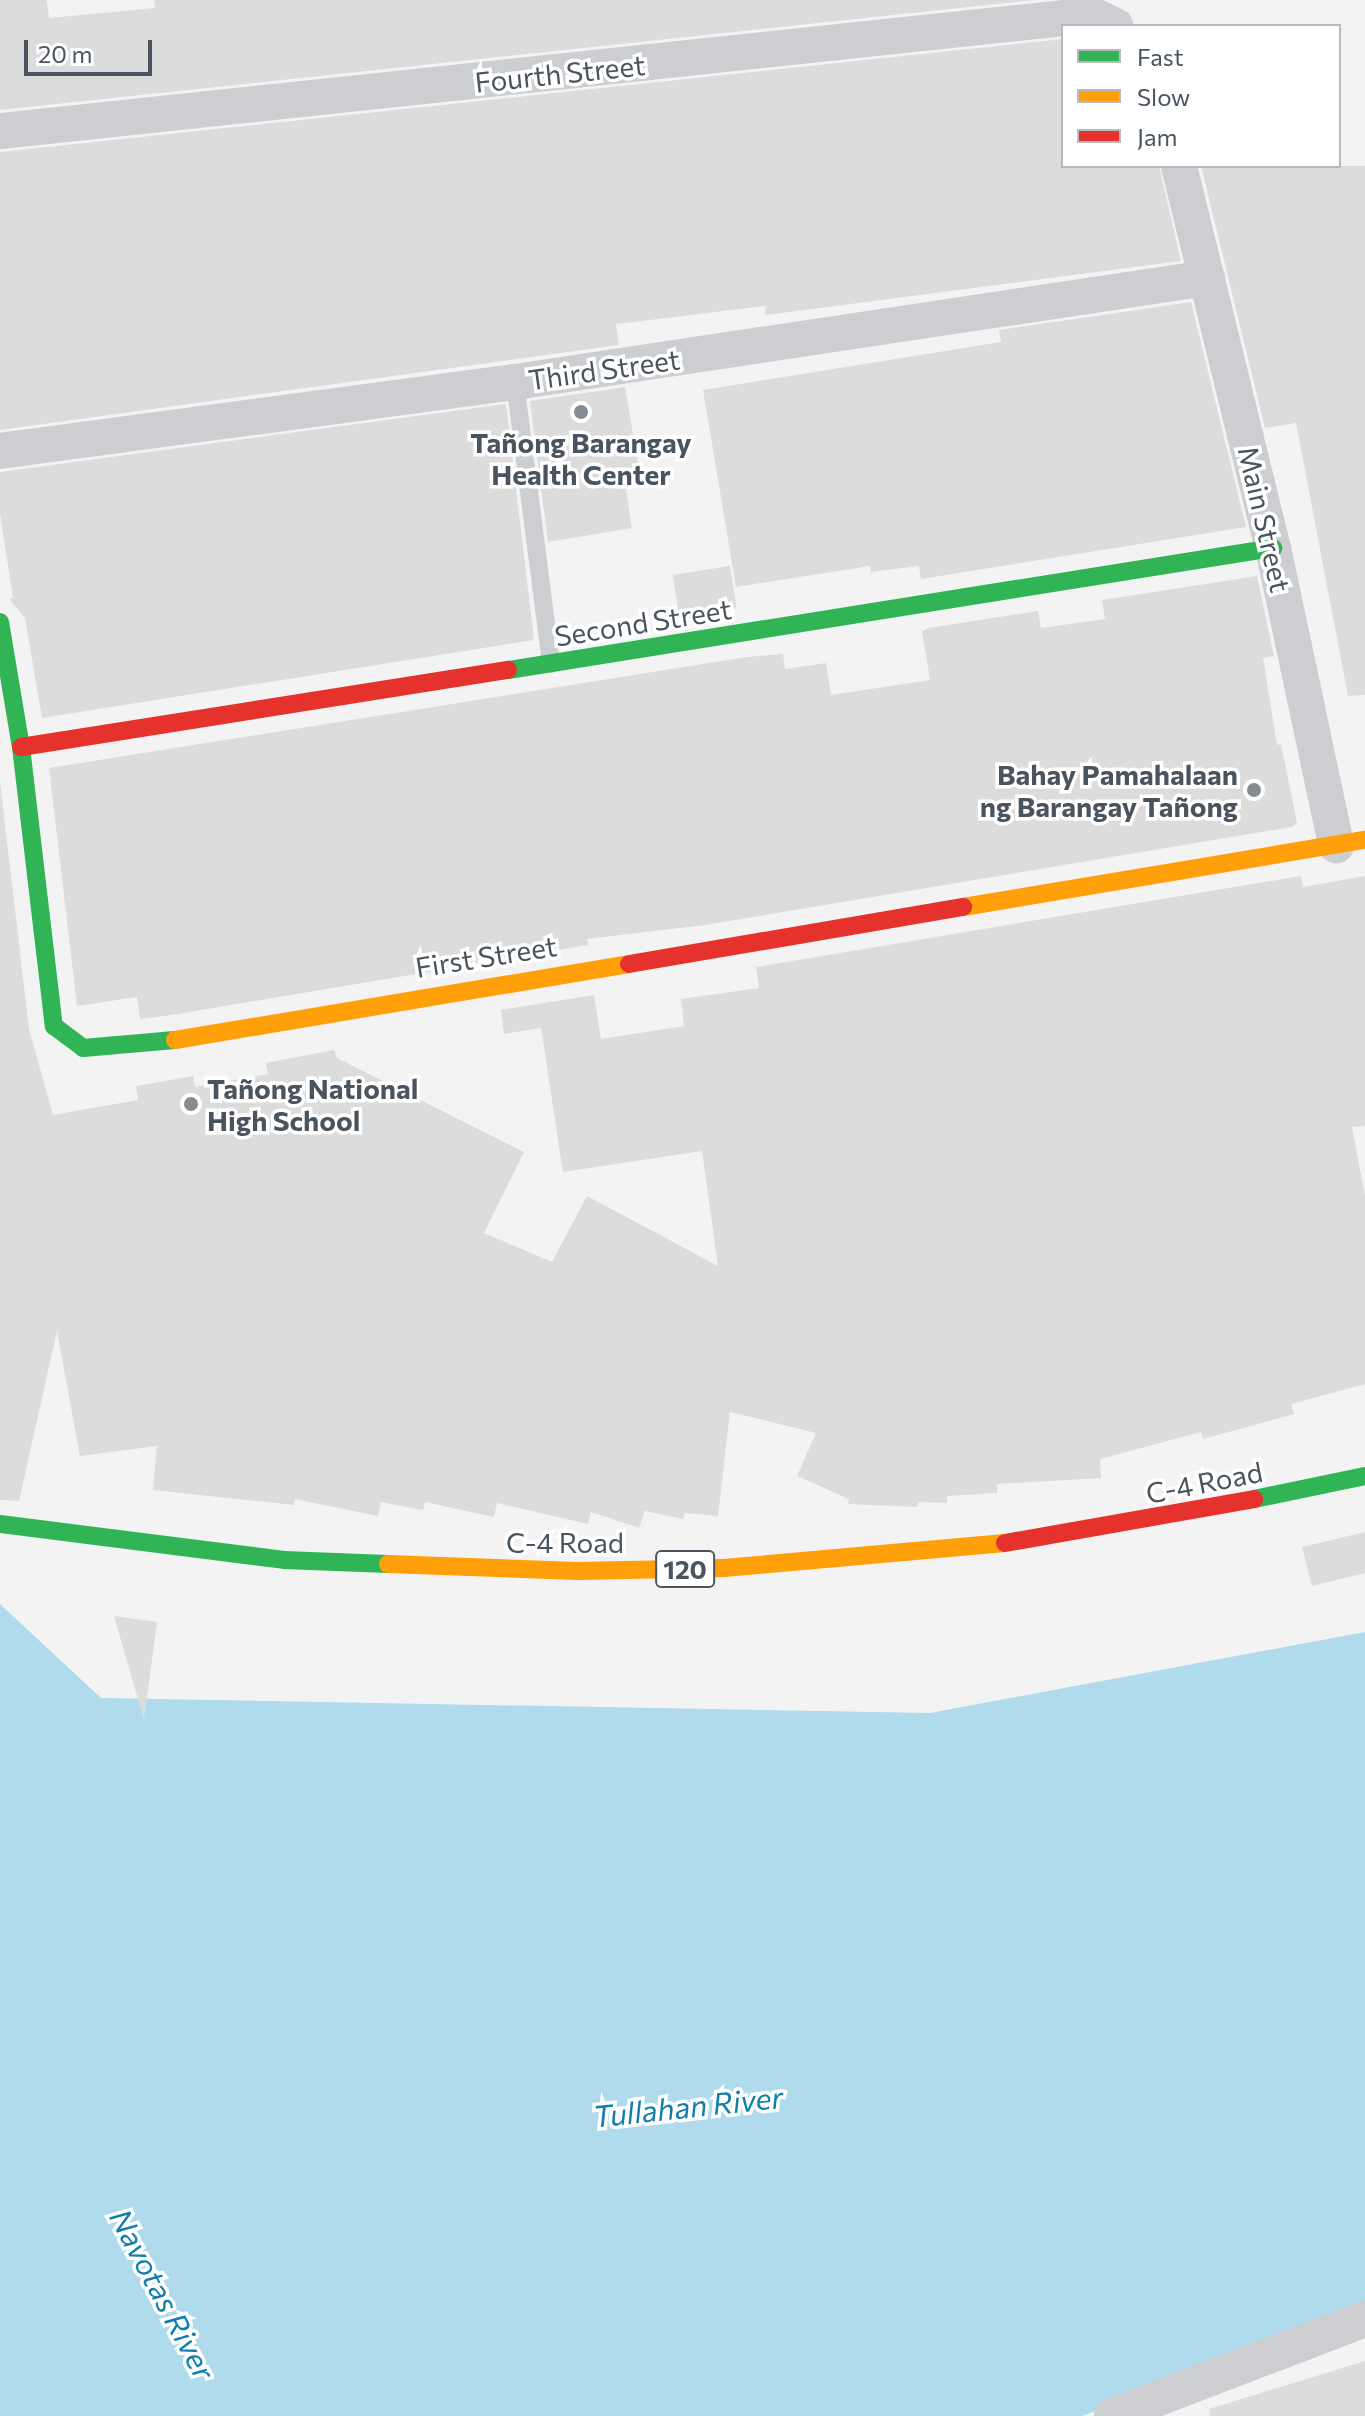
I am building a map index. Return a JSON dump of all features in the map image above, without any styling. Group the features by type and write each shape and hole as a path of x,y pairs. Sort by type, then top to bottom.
{"main road":[{"name":"Second Street","path":"21,747 1273,548"},
{"name":"First Street","path":"0,622 21,747 54,1026 83,1048 125,1048 1350,842"},
{"name":"C-4 Road","path":"0,1524 313,1562 548,1571 724,1568 1016,1542 1161,1519 1365,1476"}],"street":[{"name":"Fourth Street","path":"0,131 1092,15 1112,24"},
{"name":"Main Street","path":"1180,168 1273,548 1350,842"},
{"name":"Third Street","path":"0,451 515,382 1207,278"},
{"path":"1112,2416 1365,2319"}],"lane":[{"path":"515,382 551,664"}],"water":[{"path":"0,1604 101,1698 930,1713 1365,1632 1365,2314 1082,2416 0,2416"}],"building":[{"path":"0,0 47,0 49,18 155,8 154,0 1034,0 0,110"},
{"path":"1061,39 1061,168 1159,168 1181,261 766,315 765,306 616,324 619,345 0,430 0,152"},
{"path":"1365,166 1365,695 1348,696 1296,423 1265,428 1201,168"},
{"path":"1191,302 1246,527 921,579 919,566 871,572 870,566 736,587 703,390 1001,342 999,330"},
{"path":"625,387 641,481 625,483 632,528 548,542 530,401"},
{"path":"506,404 534,640 42,718 25,618 9,599 13,598 0,514 0,472"},
{"path":"730,566 737,608 679,618 673,575"},
{"path":"1257,576 1274,656 1263,658 1277,745 1281,744 1297,823 1292,827 705,925 587,939 588,945 172,1015 140,1019 137,997 77,1006 49,768 747,657 783,654 785,669 826,663 831,695 930,680 922,631 929,628 1038,611 1041,628 1105,619 1102,600"},
{"path":"0,782 29,1029 53,1115 138,1100 136,1086 193,1076 195,1087 268,1074 266,1063 334,1050 337,1058 524,1152 484,1233 552,1262 587,1196 718,1266 702,1151 563,1172 541,1028 504,1034 501,1010 594,995 601,1039 684,1026 681,999 759,988 756,967 1301,876 1303,887 1365,876 1365,1126 1352,1127 1365,1196 1365,1384 1291,1404 1294,1414 1203,1439 1201,1432 1100,1459 1101,1478 997,1484 997,1493 947,1496 947,1503 918,1502 918,1507 848,1504 849,1499 797,1476 816,1433 730,1412 718,1516 685,1513 683,1519 645,1511 639,1528 591,1512 588,1524 497,1503 494,1517 425,1502 423,1510 381,1502 378,1516 295,1499 294,1505 153,1490 157,1446 80,1456 57,1331 19,1501 0,1500"},
{"path":"1365,1532 1365,1573 1312,1586 1302,1547"},
{"path":"114,1616 157,1622 144,1720"},
{"path":"1365,2361 1365,2416 1210,2416 1209,2409"}],"traffic: fast":[{"path":"508,670 1273,548"},
{"path":"0,622 21,747 54,1026 83,1048 175,1040"},
{"path":"1254,1499 1365,1476"},
{"path":"0,1524 284,1560 388,1564"}],"traffic: slow":[{"path":"963,907 1365,840"},
{"path":"175,1040 629,964"},
{"path":"388,1564 577,1571 724,1568 1005,1543"}],"traffic: jam":[{"path":"21,747 508,670"},
{"path":"629,964 963,907"},
{"path":"1005,1543 1254,1499"}],"place":[{"name":"Tañong Barangay Health Center","path":"581,412"},
{"name":"Bahay Pamahalaan ng Barangay Tañong","path":"1254,790"},
{"name":"Tañong National High School","path":"191,1104"}],"water label":[{"name":"Tullahan River","path":"688,2106"},
{"name":"Navotas River","path":"163,2294"}]}
